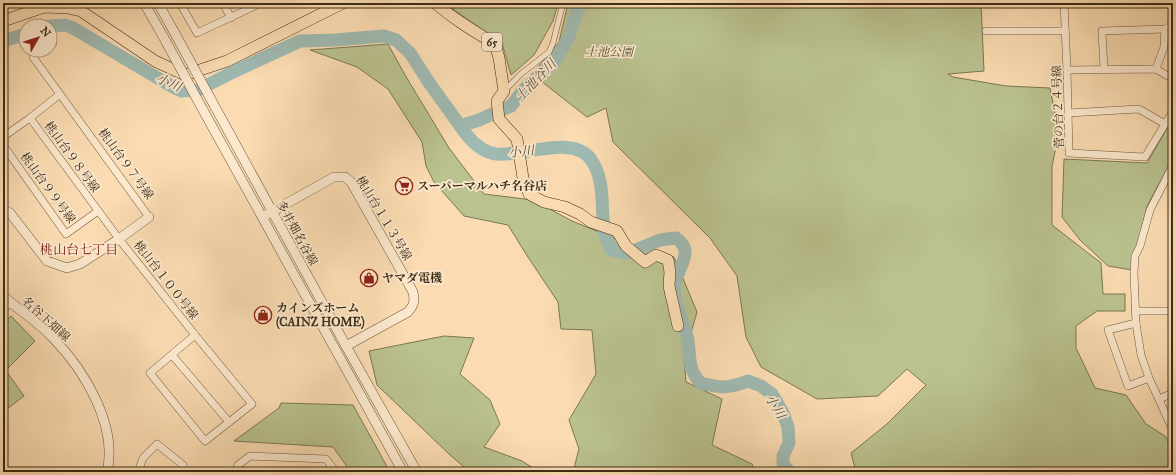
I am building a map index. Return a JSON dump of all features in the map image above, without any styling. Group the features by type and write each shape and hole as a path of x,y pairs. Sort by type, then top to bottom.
{"main road":[{"path":"3,21 44,7 68,8 82,11 155,61 185,75 227,61 343,3"},
{"name":"65","path":"435,3 449,15 494,44 499,58 504,91 497,101 499,119 517,139 523,178 529,194 544,202 566,208 580,214 591,222 610,228 617,232 633,252 645,262 656,255 668,260 670,272 668,286 678,326"}],"street":[{"name":"多井畑名谷線","path":"144,3 203,110 346,346 417,472"},
{"name":"多井畑名谷線","path":"158,3 214,105 268,215 403,472"},
{"path":"180,3 197,33 261,3"},
{"path":"223,3 231,18"},
{"path":"504,91 522,73 548,52 554,43 563,3"},
{"name":"菅の台２４号線","path":"1064,3 1069,153 1145,157 1173,111"},
{"path":"1104,69 1102,31 1165,29 1173,25"},
{"path":"1156,69 1164,47 1165,29"},
{"path":"986,31 1065,31"},
{"name":"桃山台９７号線","path":"3,209 10,213 47,261 67,268 80,264 119,239 149,217 33,58"},
{"path":"1067,70 1156,69 1173,79"},
{"name":"桃山台９８号線","path":"60,94 30,118 119,239"},
{"path":"1068,113 1139,109 1165,124"},
{"path":"3,137 30,118"},
{"name":"桃山台９９号線","path":"3,145 66,234 98,211"},
{"path":"1173,165 1171,174 1150,210 1140,246 1135,256 1134,273 1136,323 1141,355 1149,378 1173,430"},
{"name":"桃山台１１３号線","path":"268,215 334,177 345,177 351,182 414,292 415,300 413,306 408,312 346,346"},
{"name":"桃山台１００号線","path":"119,239 252,404 205,441 150,373 195,335"},
{"path":"1135,311 1173,314 1173,276"},
{"name":"名谷下畑線","path":"3,296 52,337 74,363 88,384 103,418 108,435 109,464 107,472"},
{"path":"3,310 10,303"},
{"path":"1136,323 1108,330 1128,386 1149,378"},
{"path":"172,355 229,422"},
{"path":"1158,399 1173,393"},
{"path":"138,472 143,458 157,444 183,465"},
{"path":"234,472 238,465 250,456 326,459 336,472"},
{"path":"30,472 34,472"}],"green space":[{"path":"444,3 558,3 553,21 534,55 511,75 502,43"},
{"name":"土池公園","path":"568,3 981,3 984,71 948,74 953,77 1006,86 1050,88 1059,133 1052,166 1052,225 1101,263 1103,294 1125,294 1125,311 1097,311 1076,326 1076,348 1095,388 1126,395 1146,424 1165,436 1173,450 1173,472 856,472 851,453 887,424 926,385 907,369 878,396 817,399 761,367 746,337 737,276 710,238 613,142 606,108 587,117 532,74 559,42"},
{"path":"388,44 449,148 484,194 533,200 572,221 634,246 674,257 697,312 684,358 686,382 722,399 712,445 752,464 755,472 573,472 579,449 569,420 596,374 592,330 561,329 558,302 508,225 464,216 434,182 426,166 422,142 388,89 357,67 310,50"},
{"path":"1173,118 1173,158 1147,206 1132,270 1108,266 1080,240 1062,217 1064,159 1147,163"},
{"path":"11,316 35,341 8,368 3,364 3,324"},
{"path":"444,336 474,338 460,374 490,400 500,424 484,447 522,461 539,472 470,472 450,455 377,385 369,351"},
{"path":"4,368 24,396 3,412 3,369"},
{"path":"281,403 353,405 390,472 351,472 333,447 234,441 279,408"}],"waterway":[{"name":"土池谷川","path":"460,126 479,120 511,106 524,89 555,61 568,39 580,3"},
{"name":"小川","path":"58,25 65,25 73,28 182,91 198,90 300,41 384,36 396,40 410,53 466,134 475,144 483,149 491,153 507,154 561,147 574,149 584,153 592,161 599,177 602,194 604,230 611,250 624,253 631,252 660,240 676,238 682,243 685,249 685,254 676,278 674,291 678,311 687,336 693,373 700,383 724,387 748,381 761,386 772,394 783,413 788,427 789,443 783,456 783,464 790,472"},
{"name":"小川","path":"3,41 18,36"}],"place":[{"name":"スーパーマルハチ名谷店","path":"404,186"},
{"name":"ヤマダ電機","path":"369,278"},
{"name":"カインズホーム (CAINZ HOME)","path":"263,315"}],"district":[{"name":"桃山台七丁目","path":"79,249"}]}
